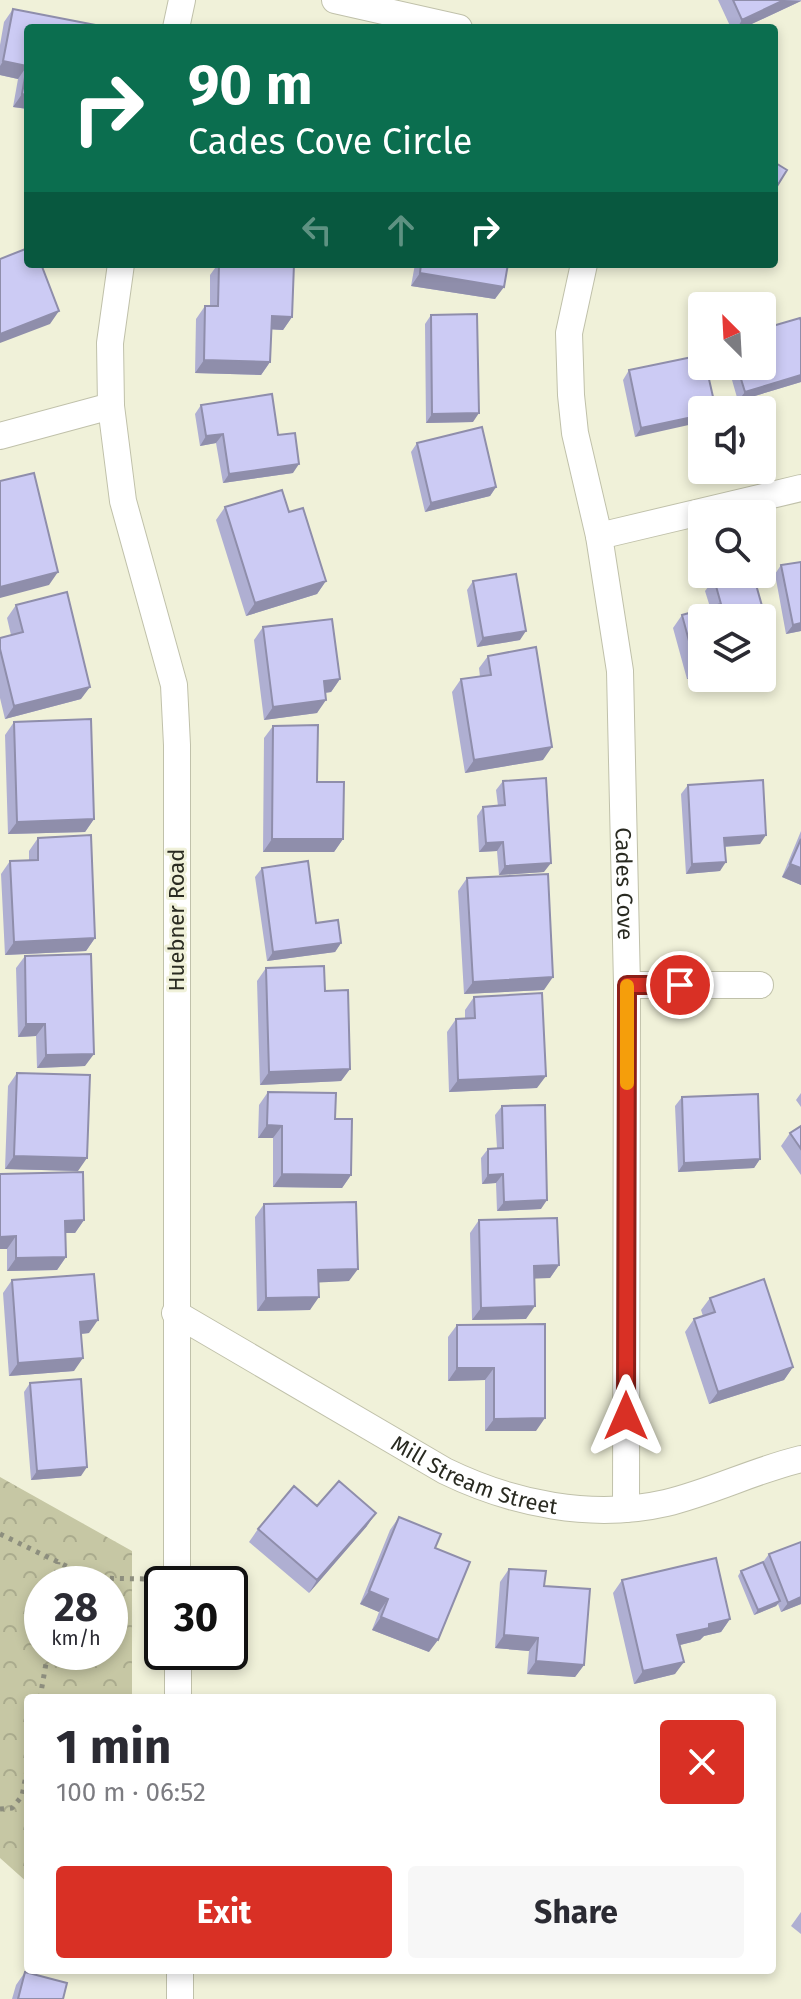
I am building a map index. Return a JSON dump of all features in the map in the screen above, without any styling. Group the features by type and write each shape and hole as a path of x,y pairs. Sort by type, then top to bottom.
{"street":[{"path":"177,24 182,0"},
{"path":"335,0 441,24"},
{"name":"Huebner Road","path":"120,268 110,343 111,406 123,501 174,685 177,745 177,1566"},
{"name":"Cades Cove","path":"583,268 569,333 571,395 575,433 599,536 620,671 627,985 626,1509"},
{"path":"0,436 111,406"},
{"path":"599,536 801,488"},
{"path":"627,985 760,985"},
{"name":"Mill Stream Street","path":"175,1313 445,1471 475,1485 537,1504 601,1510 667,1503 801,1459"},
{"path":"178,1670 178,1694"},
{"path":"180,1974 180,1999"}],"path":[{"path":"0,1534 91,1578 144,1580"},
{"path":"57,1566 58,1562"},
{"path":"41,1694 45,1670"},
{"path":"0,1809 12,1808 22,1796 24,1786"}],"green space":[{"path":"0,1477 132,1551 132,1694 24,1694 24,1879 0,1858"}],"building":[{"path":"733,0 784,0 742,20"},
{"path":"13,9 90,24 24,24 24,65 3,61"},
{"path":"778,164 787,170 778,185"},
{"path":"24,250 24,268 43,268 59,311 0,334 0,259"},
{"path":"219,268 294,268 292,317 272,316 270,362 204,360 205,306 218,306"},
{"path":"421,268 507,268 504,287 420,273"},
{"path":"477,314 479,413 432,414 431,315"},
{"path":"800,318 801,375 745,392 741,380 776,380 776,325"},
{"path":"688,358 688,380 709,380 713,396 688,396 688,418 641,428 629,370"},
{"path":"272,394 278,435 295,433 299,464 229,474 223,434 206,436 201,405"},
{"path":"482,427 496,487 431,503 417,443"},
{"path":"34,473 58,572 0,587 0,481"},
{"path":"282,490 289,512 303,508 326,581 255,603 225,507"},
{"path":"801,562 801,623 793,625 781,565"},
{"path":"516,574 526,631 483,638 473,581"},
{"path":"717,588 757,588 761,604 721,604"},
{"path":"67,592 90,687 14,706 0,638 23,632 16,605"},
{"path":"688,613 688,637 682,615"},
{"path":"332,619 340,679 324,681 326,700 273,707 263,627"},
{"path":"536,647 552,747 474,760 461,679 491,675 488,656"},
{"path":"91,719 94,819 17,822 14,722"},
{"path":"318,725 317,782 344,782 343,839 272,839 273,726"},
{"path":"546,778 551,863 505,866 503,842 486,843 483,807 505,805 503,781"},
{"path":"763,780 766,835 724,838 726,862 692,864 688,785"},
{"path":"91,835 95,938 14,942 10,861 38,860 38,838"},
{"path":"801,839 801,868 790,864"},
{"path":"308,861 316,923 338,920 341,943 273,952 262,868"},
{"path":"548,874 553,977 473,982 467,878"},
{"path":"91,954 94,1054 46,1055 45,1024 26,1024 25,956"},
{"path":"324,966 325,991 348,990 350,1069 269,1072 266,968"},
{"path":"542,993 546,1076 458,1080 456,1019 475,1018 474,997"},
{"path":"17,1073 90,1075 87,1158 14,1156"},
{"path":"268,1092 336,1093 335,1119 352,1119 351,1175 282,1174 282,1126 267,1125"},
{"path":"758,1094 760,1159 684,1163 682,1097"},
{"path":"545,1105 547,1200 504,1202 503,1174 488,1175 488,1149 503,1148 502,1106"},
{"path":"801,1126 801,1149 790,1133"},
{"path":"83,1172 84,1220 65,1221 66,1257 16,1258 16,1236 0,1237 0,1174"},
{"path":"356,1202 358,1269 318,1270 319,1297 266,1298 264,1204"},
{"path":"557,1218 559,1265 534,1266 535,1306 481,1308 479,1220"},
{"path":"94,1274 98,1320 80,1322 83,1358 18,1363 12,1280"},
{"path":"764,1279 793,1367 718,1392 694,1319 715,1312 710,1298"},
{"path":"545,1324 545,1418 494,1419 494,1368 457,1368 457,1325"},
{"path":"81,1379 87,1467 37,1471 30,1383"},
{"path":"339,1481 376,1513 317,1580 258,1529 294,1486 317,1506"},
{"path":"399,1517 441,1534 435,1548 470,1562 438,1640 381,1617 388,1599 369,1591"},
{"path":"801,1542 801,1597 788,1603 769,1554"},
{"path":"716,1558 730,1619 709,1624 709,1628 677,1635 684,1662 643,1671 622,1580"},
{"path":"763,1562 780,1601 758,1610 741,1571"},
{"path":"509,1569 546,1571 544,1586 590,1589 584,1665 536,1661 538,1638 504,1635"},
{"path":"24,1974 67,1983 63,1999 18,1999"}],"slow traffic":[{"path":"627,986 627,1083"}],"route":[{"path":"626,1416 627,985 680,985"}]}
